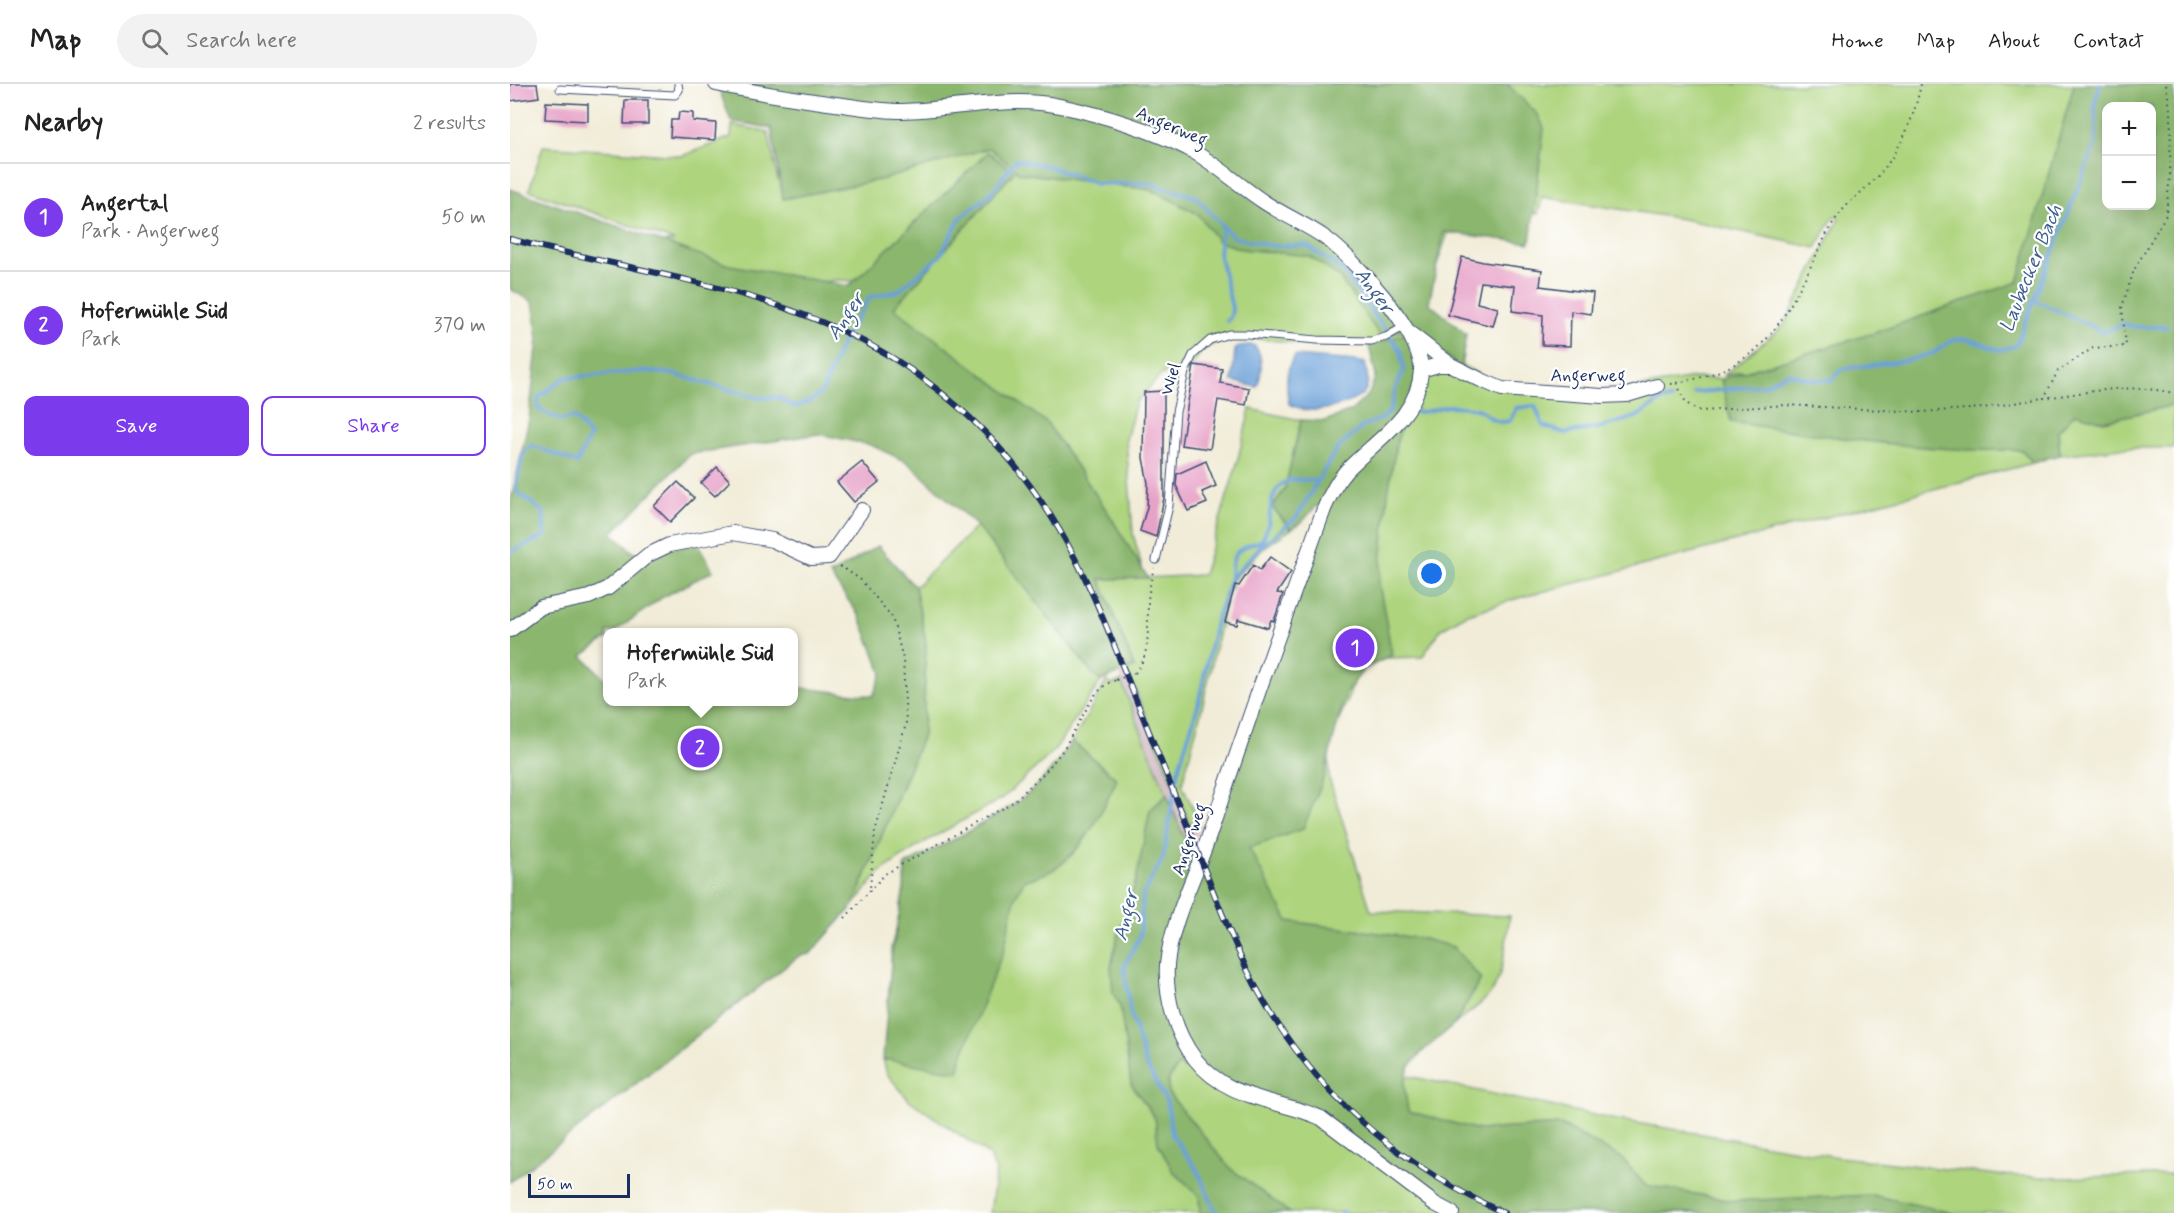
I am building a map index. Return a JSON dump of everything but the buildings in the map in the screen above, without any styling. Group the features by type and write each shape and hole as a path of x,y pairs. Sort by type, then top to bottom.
{"street":[{"name":"Angerweg","path":"716,84 768,94 900,111 1016,102 1043,103 1087,113 1168,139 1217,166 1264,202 1325,238 1358,267 1404,329 1419,353 1421,370 1411,404 1402,419 1346,471 1334,486 1324,509 1172,940 1167,981 1171,1008 1182,1038 1195,1059 1211,1077 1237,1092 1305,1111 1321,1118 1435,1204 1452,1213"},
{"name":"Angerweg","path":"1404,329 1452,365 1502,389 1602,396 1627,394 1657,386"},
{"path":"1421,370 1438,365 1452,365"},
{"path":"510,630 541,607 589,597 608,588 648,555 669,545 733,533 772,540 811,558 829,557 862,510"}],"lane":[{"path":"560,89 675,95 679,90 678,84"},
{"name":"Wiel","path":"1156,560 1169,506 1176,412 1185,372 1193,355 1210,340 1229,334 1248,333 1327,340 1371,341 1404,329"}],"path":[{"path":"1657,386 1724,371 1750,356 1766,340 1789,308 1836,218 1891,160 1903,140 1921,84"},
{"path":"2044,398 2058,371 2093,348 2126,346 2122,307 2134,270 2166,215 2170,174 2171,114 2166,84"},
{"path":"1677,383 1683,400 1690,408 1702,411 1785,405 1921,412 1983,408 2123,387 2174,393"},
{"path":"829,557 831,561 860,579 892,617 903,658 906,724 875,832 870,889"},
{"path":"845,918 885,874 1013,801 1044,773 1063,750 1094,696 1106,684 1135,673 1142,665 1147,649 1149,592 1156,560"}],"shaded area":[{"path":"1104,609 1190,823 1198,820 1202,828 1196,836 1242,947 1233,953 1167,795 1095,612"}],"green space":[{"path":"717,84 1507,84 1538,115 1544,128 1530,243 1444,232 1429,303 1466,334 1461,367 1412,329 1380,336 1339,277 1309,256 1241,249 1218,241 1198,214 1152,190 1020,173 989,148 884,179 783,199 771,128 731,121"},
{"path":"727,84 2173,84 2174,379 2073,381 2044,460 1515,599 1465,615 1441,629 1422,657 1387,658 1359,671 1329,745 1329,778 1371,911 1510,916 1501,970 1492,992 1454,1025 1458,1017 1399,1074 1612,1119 1839,1157 1999,1175 2063,1178 2174,1174 2174,1213 990,1213 996,1171 989,1155 909,1100 887,1074 883,1059 887,1060 892,988 891,947 908,887 904,868 1032,795 1067,751 1107,680 1111,685 1121,681 1167,795 1158,803 1192,881 1377,453 1374,344 1319,345 1228,336 1203,349 1187,373 1166,372 1161,375 1136,402 1126,439 1133,534 1145,578 1203,575 1236,467 1250,409 1301,420 1285,489 1272,507 1291,529 1262,549 1233,580 1225,603 1202,708 1182,784 1198,820 1190,824 1127,670 1134,667 1100,579 1117,579 856,281 836,280 816,283 628,246 674,241 529,190 543,146 682,156 731,137 732,125 768,132 778,181 782,90","holes":["1542,197 1683,219 1816,248 1834,216 1839,219 1784,325 1723,376 1742,371 1731,379 1694,378 1603,393 1505,387 1418,343 1409,346 1452,221 1476,211 1538,214"]},
{"path":"2074,84 2174,84 2174,405 2103,421 2075,413 2058,431 2060,455 2032,462 2022,450 1912,446 1731,422 1721,379 1874,333 2018,282"},
{"path":"988,152 1014,172 894,308 1047,423 1107,511 1148,578 1100,579 1134,667 1101,681 1092,673 977,526 907,462 871,445 819,434 690,454 612,533 644,562 671,548 698,544 713,571 663,597 620,628 603,628 603,641 582,656 603,677 603,706 798,706 798,688 873,696 882,673 859,615 830,575 878,546 915,587 926,643 923,735 853,906 810,954 799,956 510,1182 510,504 529,419 538,339 533,302 510,289 510,189 729,265 849,286"},
{"path":"1405,334 1419,367 1396,445 1388,494 1379,583 1392,655 1364,669 1345,694 1323,780 1303,829 1249,848 1288,921 1424,939 1453,947 1481,979 1454,1025 1422,1052 1409,1067 1404,1084 1408,1111 1479,1130 1561,1125 1622,1158 1645,1185 1734,1201 1872,1195 1953,1213 1457,1213 1339,1128 1256,1096 1191,1059 1185,1070 1178,1065 1168,1081 1169,1094 1231,1169 1290,1213 1200,1213 1199,1196 1173,1171 1158,1144 1155,1118 1131,1084 1120,1006 1113,993 1111,967 1117,938 1136,880 1150,810 1167,795 1199,873 1323,509 1316,506 1302,522 1291,529 1272,507 1285,489 1301,420 1325,421 1351,411 1369,394 1376,375 1369,346"},
{"path":"2174,405 2174,448 2122,448 2060,455 2058,431 2075,412 2104,421"},
{"path":"977,526 1092,673 1101,681 1054,751 1003,798 923,843 880,872 853,906 923,735 926,643 915,587"},
{"path":"1072,741 1117,779 1095,823 1074,853 1056,868 1024,881 1015,898 1004,949 962,1056 958,1072 883,1059 892,952 904,889 905,865 975,828 1016,803 1047,775"}],"water":[{"path":"1239,346 1255,346 1261,361 1257,387 1232,381 1235,350"},
{"path":"1295,356 1365,363 1367,387 1358,397 1332,408 1307,410 1289,404 1287,373"}],"waterway":[{"name":"Laubecker Bach","path":"1694,393 1765,385 1787,373 1814,380 1831,380 1842,369 1909,360 1933,353 1952,340 1967,339 1999,350 2016,346 2096,142 2095,102 2100,84"},
{"name":"Anger","path":"510,552 545,536 543,512 515,490 522,456 531,445 577,463 590,436 574,417 561,420 539,410 538,398 564,378 645,371 673,374 759,398 778,397 794,407 811,401 822,392 843,340 870,297 898,291 940,256 960,218 989,195 1016,160 1045,165 1097,184 1147,183 1196,197 1233,237 1273,246 1306,245 1343,271 1400,350 1404,370 1397,384 1390,410 1385,417 1363,426 1336,450 1296,518 1259,548 1231,578 1216,621 1198,705 1178,771 1163,858 1143,895 1140,936 1124,967 1130,1011 1146,1065 1167,1102 1172,1135 1196,1168 1218,1213"},
{"path":"1222,227 1219,253 1232,308 1231,316 1227,321"},
{"path":"2034,300 2104,332 2124,324 2135,327 2167,327"},
{"name":"Laubecker Bach","path":"1410,411 1424,412 1448,406 1478,409 1492,420 1502,422 1510,421 1516,408 1535,406 1543,426 1565,433 1598,428 1636,417 1662,400 1671,399"},
{"name":"Anger","path":"1259,547 1268,525 1276,490 1285,482 1292,480 1318,481"},
{"name":"Anger","path":"1231,577 1234,556 1247,546 1262,540"}],"railway":[{"path":"510,239 717,288 768,302 818,320 866,343 911,370 937,389 984,432 1006,455 1044,505 1084,577 1107,628 1234,942 1274,1018 1320,1080 1374,1132 1404,1156 1436,1177 1504,1213"}],"place":[{"name":"Angertal","path":"1355,648"},
{"name":"Hofermühle Süd","path":"700,748"}]}
